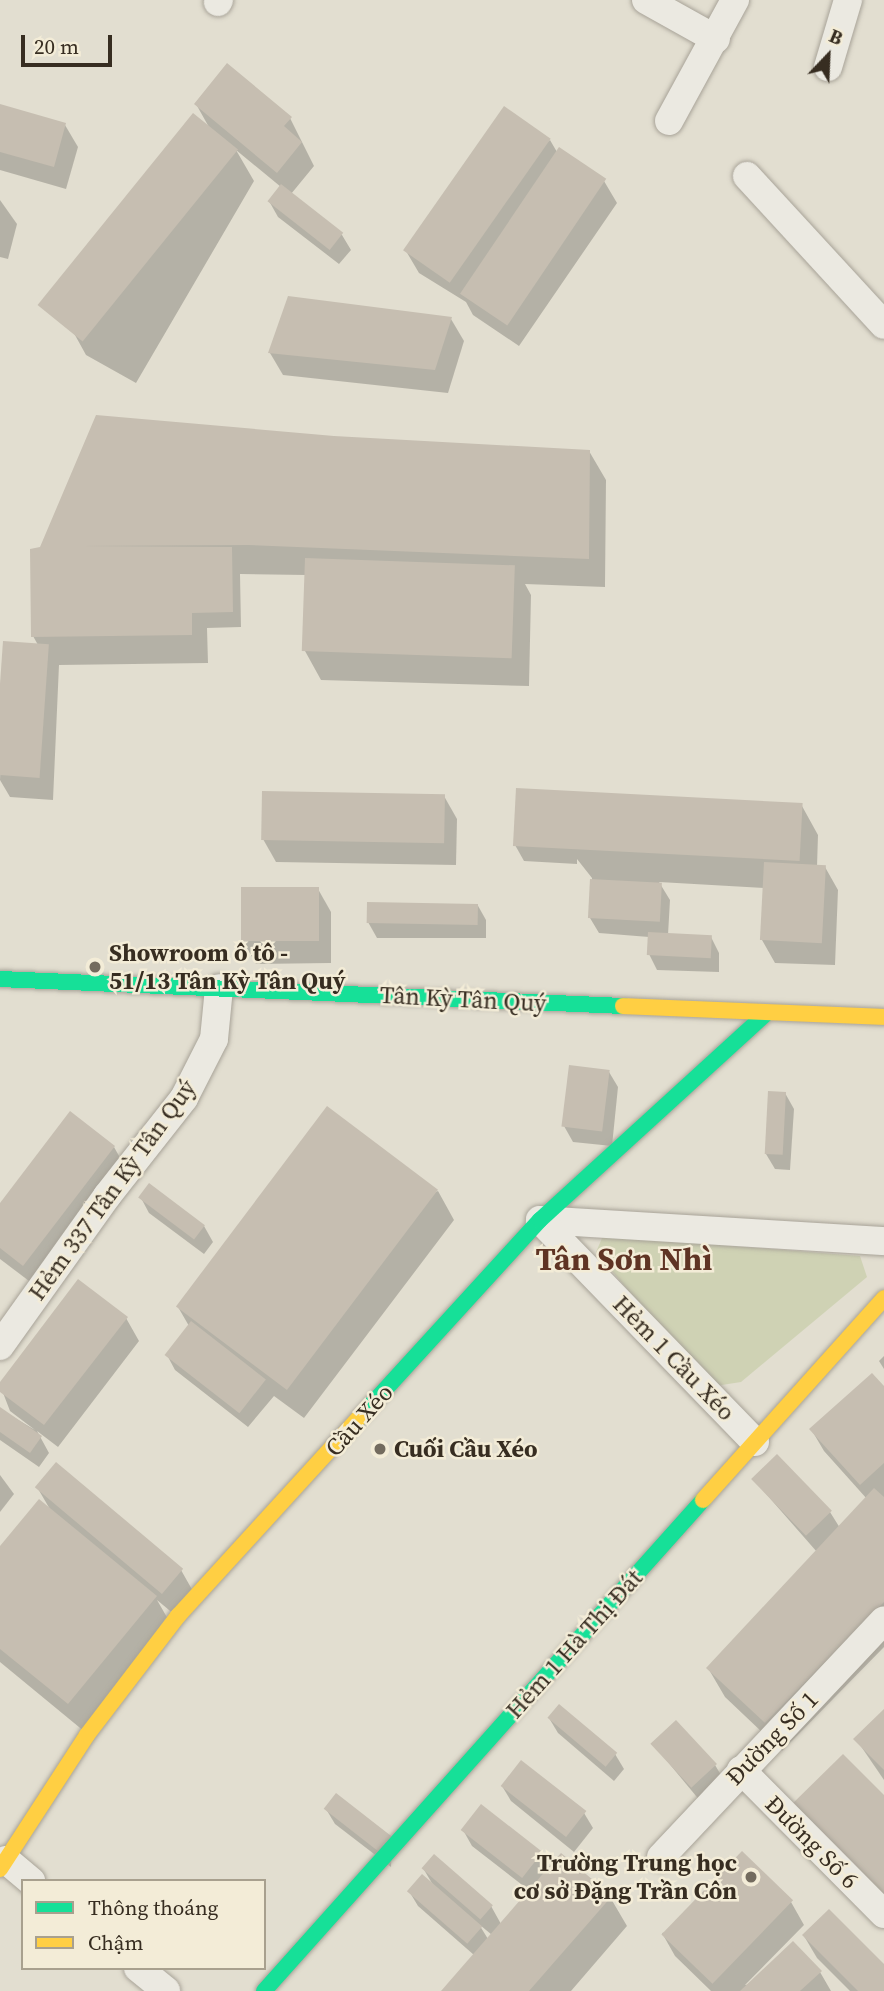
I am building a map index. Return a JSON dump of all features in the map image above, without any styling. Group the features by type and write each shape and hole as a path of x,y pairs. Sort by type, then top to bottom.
{"street":[{"path":"646,0 716,39"},
{"path":"669,121 735,0"},
{"path":"828,67 848,0"},
{"path":"747,176 884,325"},
{"name":"Tân Kỳ Tân Quý","path":"4,986 219,988 884,1017"},
{"name":"Hẻm 337 Tân Kỳ Tân Quý","path":"0,1346 107,1196 184,1098 214,1039 219,988"},
{"name":"Cầu Xéo","path":"3,1865 87,1735 178,1616 540,1220 767,1013"},
{"path":"540,1220 884,1241"},
{"name":"Hẻm 1 Cầu Xéo","path":"540,1220 755,1442"},
{"name":"Hẻm 1 Hà Thị Đát","path":"264,1991 884,1298"},
{"name":"Đường Số 1","path":"661,1857 884,1620"},
{"name":"Đường Số 6","path":"741,1770 884,1914"},
{"path":"3,1865 28,1879"},
{"path":"140,1970 166,1991"}],"green space":[{"path":"603,1236 860,1256 867,1277 741,1382 709,1387 596,1252"}],"building":[{"path":"227,63 292,117 284,126 302,142 277,173 194,104"},
{"path":"0,104 66,123 54,167 0,152"},
{"path":"504,106 551,139 450,283 403,250"},
{"path":"193,113 238,150 83,341 38,305"},
{"path":"559,147 606,179 507,326 460,294"},
{"path":"281,184 343,233 330,250 267,201"},
{"path":"288,296 452,317 435,370 268,353"},
{"path":"96,415 334,436 590,450 589,559 248,545 81,546 232,547 233,612 192,613 192,635 31,637 30,549 40,547"},
{"path":"305,558 515,565 512,658 302,651"},
{"path":"3,641 49,644 40,778 0,775"},
{"path":"516,788 803,803 800,861 513,846"},
{"path":"262,791 445,794 444,843 261,840"},
{"path":"764,862 826,865 822,943 760,940"},
{"path":"590,879 662,883 660,922 588,918"},
{"path":"241,887 319,887 319,941 241,941"},
{"path":"367,902 478,904 478,925 367,923"},
{"path":"648,932 712,935 711,958 647,955"},
{"path":"569,1065 610,1070 602,1132 561,1127"},
{"path":"768,1091 786,1092 783,1155 765,1154"},
{"path":"327,1106 438,1190 287,1390 176,1306"},
{"path":"70,1111 115,1146 23,1266 0,1248 0,1203"},
{"path":"149,1183 205,1225 194,1240 138,1197"},
{"path":"78,1279 128,1317 44,1425 0,1392 0,1382"},
{"path":"191,1321 266,1379 239,1413 165,1355"},
{"path":"872,1373 884,1386 884,1463 860,1485 809,1429"},
{"path":"0,1407 42,1436 30,1453 0,1432"},
{"path":"777,1454 832,1511 806,1536 751,1479"},
{"path":"56,1462 183,1569 162,1594 35,1487"},
{"path":"874,1488 884,1497 884,1602 765,1723 706,1668"},
{"path":"39,1499 157,1596 68,1704 0,1649 0,1546"},
{"path":"559,1704 617,1753 606,1767 547,1718"},
{"path":"884,1709 884,1770 853,1739"},
{"path":"676,1720 717,1764 691,1788 650,1744"},
{"path":"843,1754 884,1795 884,1905 787,1809"},
{"path":"521,1760 586,1811 566,1837 501,1786"},
{"path":"336,1793 393,1837 380,1853 324,1809"},
{"path":"481,1804 542,1852 522,1878 461,1830"},
{"path":"742,1851 793,1900 712,1984 661,1934"},
{"path":"561,1853 612,1896 529,1991 441,1991"},
{"path":"434,1854 493,1905 480,1920 422,1868"},
{"path":"422,1874 482,1926 467,1944 407,1891"},
{"path":"829,1909 884,1964 884,1991 858,1991 802,1935"},
{"path":"793,1941 822,1971 800,1991 740,1991"}],"traffic: fast":[{"path":"0,979 623,1006"},
{"path":"360,1417 540,1220 767,1013"},
{"path":"264,1991 703,1500"}],"traffic: slow":[{"path":"623,1006 884,1017"},
{"path":"703,1500 884,1298"},
{"path":"0,1869 87,1735 178,1616 360,1417"}],"place":[{"name":"Showroom ô tô - 51/13 Tân Kỳ Tân Quý","path":"95,967"},
{"name":"Cuối Cầu Xéo","path":"380,1449"},
{"name":"Trường Trung học cơ sở Đặng Trần Côn","path":"751,1877"}],"district":[{"name":"Tân Sơn Nhì","path":"624,1259"}]}
